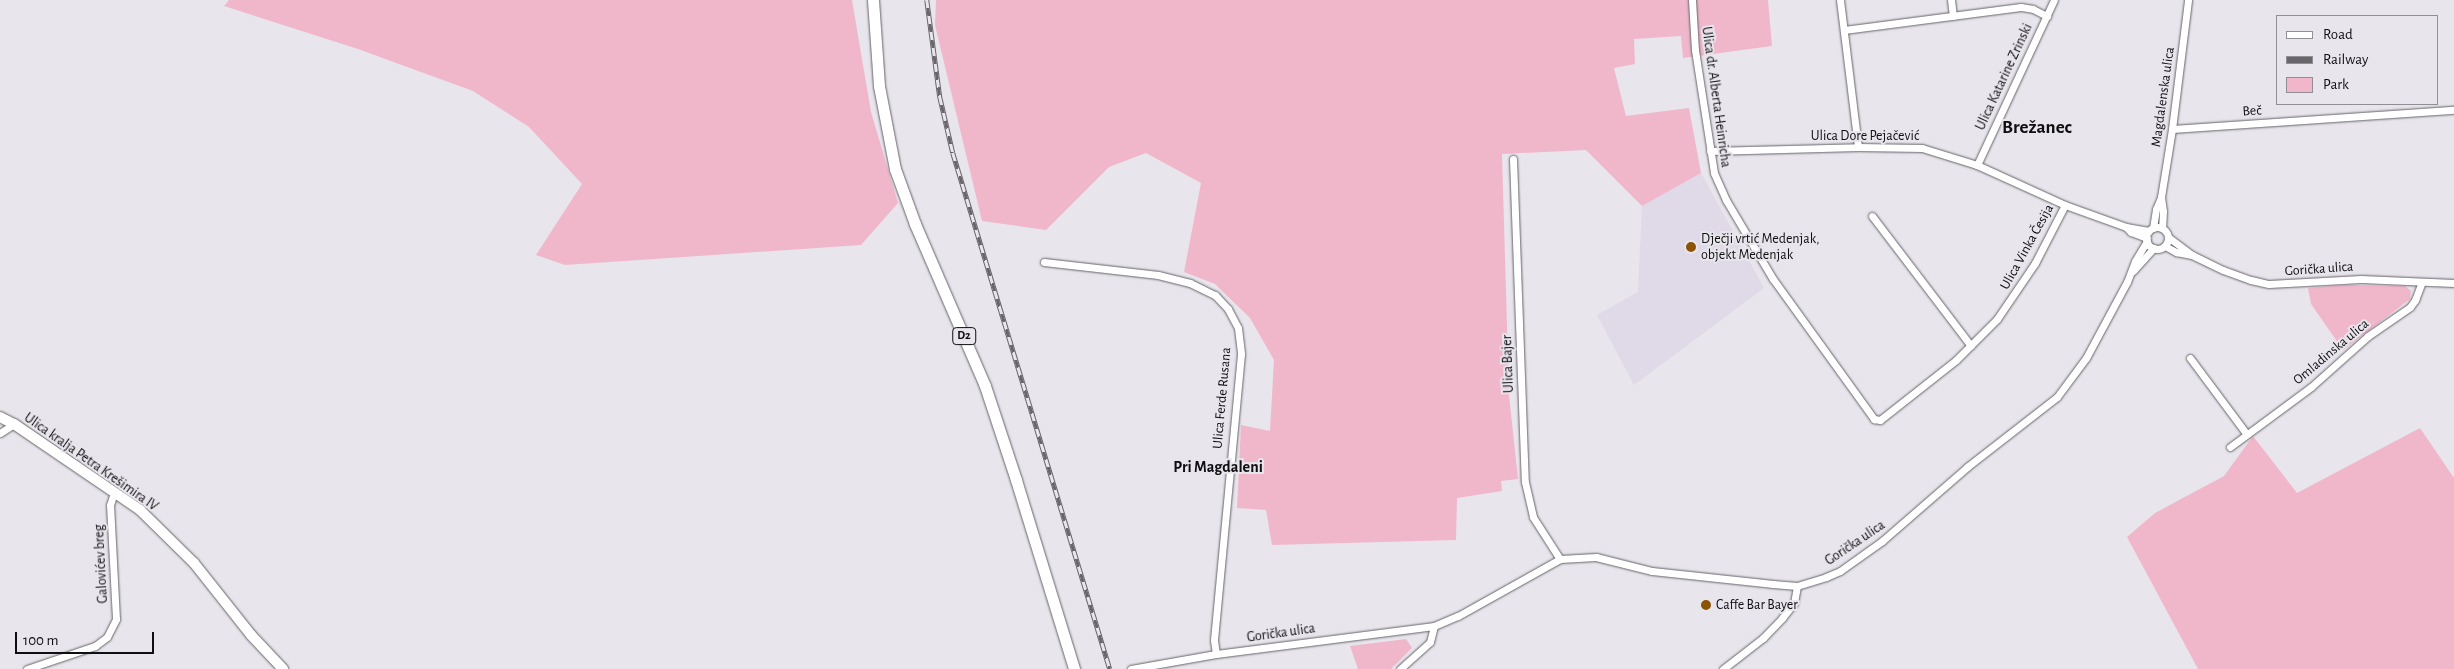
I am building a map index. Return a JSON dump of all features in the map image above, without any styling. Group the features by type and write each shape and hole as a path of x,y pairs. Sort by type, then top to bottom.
{"main road":[{"name":"D2","path":"873,0 879,86 895,168 915,224 985,386 1014,471 1074,669"}],"street":[{"name":"Ulica dr. Alberta Heinricha","path":"1692,0 1695,50 1714,173 1748,238 1774,279 1874,419"},
{"path":"1840,0 1858,147"},
{"path":"1951,0 1953,16"},
{"name":"Ulica Katarine Zrinski","path":"1977,165 2054,0"},
{"name":"Magdalenska ulica","path":"2161,197 2172,129 2188,0"},
{"path":"1844,30 2020,7 2033,9 2047,16"},
{"name":"Beč","path":"2172,129 2454,110"},
{"name":"Ulica Dore Pejačević","path":"1710,151 1858,147 1922,148 1977,165 2064,205 2126,227 2131,232 2149,235 2154,248"},
{"name":"Ulica Bajer","path":"1513,159 1525,482 1533,517 1560,559"},
{"path":"2149,235 2162,228 2163,211 2161,197"},
{"name":"Gorička ulica","path":"1131,669 1216,654 1434,626 1458,616 1560,559 1596,557 1652,571 1686,576 1797,586 1812,583 1840,571 1882,541 1967,467 2050,404 2086,358 2149,235 2161,197"},
{"name":"Ulica Vinka Česija","path":"1874,419 1880,420 1970,346 1997,319 2023,283 2064,205"},
{"path":"1872,216 1970,346"},
{"name":"Gorička ulica","path":"2162,228 2168,237 2192,255 2237,275 2269,284 2361,279 2454,283"},
{"path":"2154,248 2164,246 2168,237"},
{"name":"Gorička ulica","path":"2164,246 2176,252 2192,255"},
{"name":"Gorička ulica","path":"2131,273 2154,248"},
{"name":"Ulica Ferde Rusana","path":"1044,262 1158,275 1190,283 1215,294 1228,309 1238,328 1241,354 1215,631 1214,646 1216,654"},
{"name":"Omladinska ulica","path":"2230,447 2246,433 2311,387 2368,336 2410,306 2415,300 2422,282"},
{"path":"2190,358 2246,433"},
{"name":"Ulica kralja Petra Krešimira IV","path":"0,417 14,424 140,510 194,563 251,635 282,669"},
{"path":"0,432 14,424"},
{"name":"Galovićev breg","path":"28,669 94,646 107,638 116,619 110,505 114,493"},
{"path":"1723,669 1763,638 1782,618 1794,603 1797,586"},
{"path":"1400,669 1430,642 1434,626"}],"shaded area":[{"name":"Dječji vrtić Medenjak, objekt Medenjak","path":"1701,173 1764,288 1634,385 1597,315 1638,292 1642,206"}],"green space":[{"path":"229,0 852,0 871,112 898,203 861,245 565,265 536,255 582,184 529,127 473,91 358,49 224,6"},
{"path":"936,0 1768,0 1772,46 1683,58 1681,36 1634,39 1635,64 1614,68 1626,116 1689,108 1701,173 1642,206 1586,150 1502,154 1509,395 1518,479 1501,481 1502,491 1457,498 1456,540 1272,545 1266,510 1237,508 1241,425 1270,431 1274,360 1250,318 1215,284 1184,272 1201,183 1146,153 1109,167 1046,230 982,221 935,25"},
{"path":"2345,285 2405,286 2411,291 2410,299 2343,350 2311,304 2308,288"},
{"path":"2420,428 2454,478 2454,669 2198,669 2127,537 2155,513 2224,476 2253,436 2297,493"},
{"path":"1406,639 1412,648 1391,669 1358,669 1350,646"}],"railway":[{"path":"927,0 940,97 953,153 1110,669"}],"place":[{"name":"Dječji vrtić Medenjak, objekt Medenjak","path":"1691,247"},
{"name":"Caffe Bar Bayer","path":"1706,605"}],"district":[{"name":"Brežanec","path":"2037,128"},
{"name":"Pri Magdaleni","path":"1218,467"}]}
